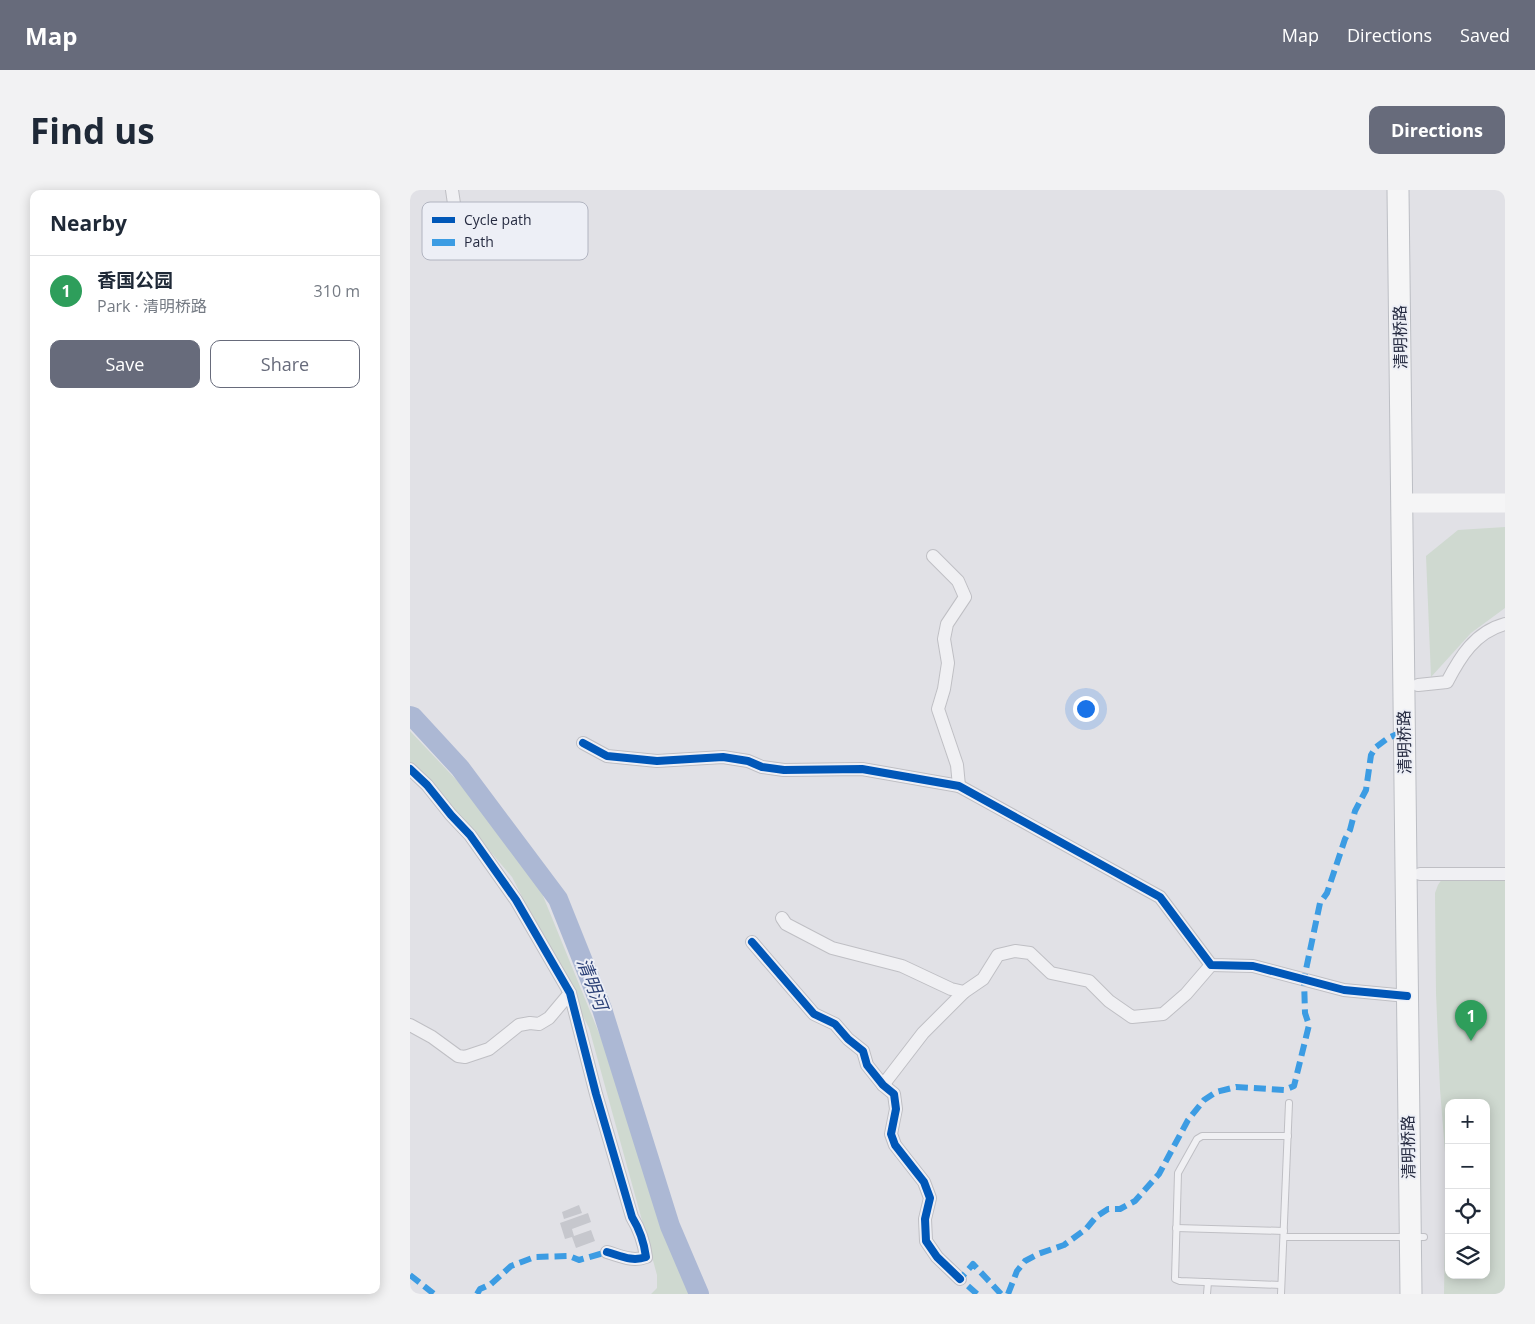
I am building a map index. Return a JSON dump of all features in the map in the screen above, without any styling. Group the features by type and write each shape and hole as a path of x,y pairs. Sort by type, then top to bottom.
{"main road":[{"name":"清明桥路","path":"1398,190 1409,503 1418,685 1420,874 1417,1237 1411,1294"},
{"name":"清明桥路","path":"1413,190 1409,503 1407,996 1417,1237 1426,1294"}],"street":[{"path":"1409,503 1505,503"},
{"path":"933,556 958,581 964,597 947,624 944,639 948,663 944,689 938,709 956,765 959,786"},
{"path":"1418,685 1447,682 1461,655 1478,638 1497,626 1505,624"},
{"path":"583,743 607,756 657,761 723,757 762,767 784,770 862,769 959,786 1160,897 1211,965"},
{"path":"410,769 427,785 450,815 470,835 516,900 570,993 596,1094 632,1217 640,1230 646,1258 632,1260 607,1252"},
{"path":"1420,874 1505,874"},
{"path":"782,918 786,924 832,948 902,966 951,989 964,992"},
{"path":"752,942 814,1014 836,1024 848,1039 863,1052 867,1065 883,1085 894,1094 896,1109 891,1134 895,1145 924,1182 930,1198 925,1218 926,1242 937,1257 960,1279"},
{"path":"883,1085 923,1033 964,992 983,979 998,956 1015,951 1030,953 1050,972 1089,981 1110,1001 1132,1017 1163,1014 1186,994 1211,965"},
{"path":"1211,965 1253,966 1344,990 1407,996"},
{"path":"410,1024 458,1056 465,1057 489,1049 520,1025 538,1024 549,1018 570,993"}],"lane":[{"path":"1281,1294 1289,1103"},
{"path":"1281,1285 1180,1281 1175,1278 1178,1173 1198,1139 1202,1136 1288,1136"},
{"path":"1176,1228 1284,1234 1417,1237"},
{"path":"1207,1294 1208,1282"}],"shaded area":[{"path":"1505,527 1505,608 1471,633 1431,677 1426,556 1458,530"},
{"path":"410,731 484,809 541,891 610,1060 660,1209 692,1294 651,1294 657,1288 657,1275 589,1028 512,877 421,770 410,763"},
{"path":"1505,877 1505,1294 1444,1294 1445,1230 1445,1279 1490,1279 1490,1099 1445,1099 1445,1152 1436,993 1435,893 1442,879"}],"building":[{"path":"579,1205 582,1213 564,1219 562,1212"},
{"path":"588,1213 591,1222 572,1229 574,1236 591,1230 595,1241 576,1248 572,1237 565,1239 560,1223"}],"waterway":[{"name":"清明河","path":"410,716 460,768 558,899 602,1009 670,1226 699,1294"}],"marked path":[{"path":"1008,1294 1017,1271 1025,1261 1038,1254 1064,1245 1086,1229 1096,1217 1108,1209 1120,1209 1135,1201 1159,1174 1188,1120 1204,1100 1216,1092 1236,1087 1284,1090 1294,1086 1309,1025 1305,1013 1304,979 1320,903 1327,893 1355,811 1366,790 1371,755 1376,747 1388,738 1404,731"},
{"path":"477,1294 480,1289 491,1284 511,1266 535,1257 569,1256 579,1260 607,1252"},
{"path":"977,1294 960,1279 973,1264 1001,1294"},
{"path":"410,1275 434,1294"}],"cycle path":[{"path":"583,743 607,756 657,761 723,757 748,761 762,767 784,770 862,769 959,786 1160,897 1211,965 1253,966 1344,990 1407,996"},
{"path":"410,769 427,785 470,835 516,900 570,993 596,1094 632,1217 641,1236 646,1257 631,1259 607,1252"},
{"path":"752,942 814,1014 835,1024 848,1039 863,1051 867,1065 883,1085 894,1094 896,1109 891,1134 895,1145 924,1182 930,1198 925,1219 926,1241 937,1257 960,1279"}],"place":[{"name":"香国公园","path":"1471,1041"}]}
